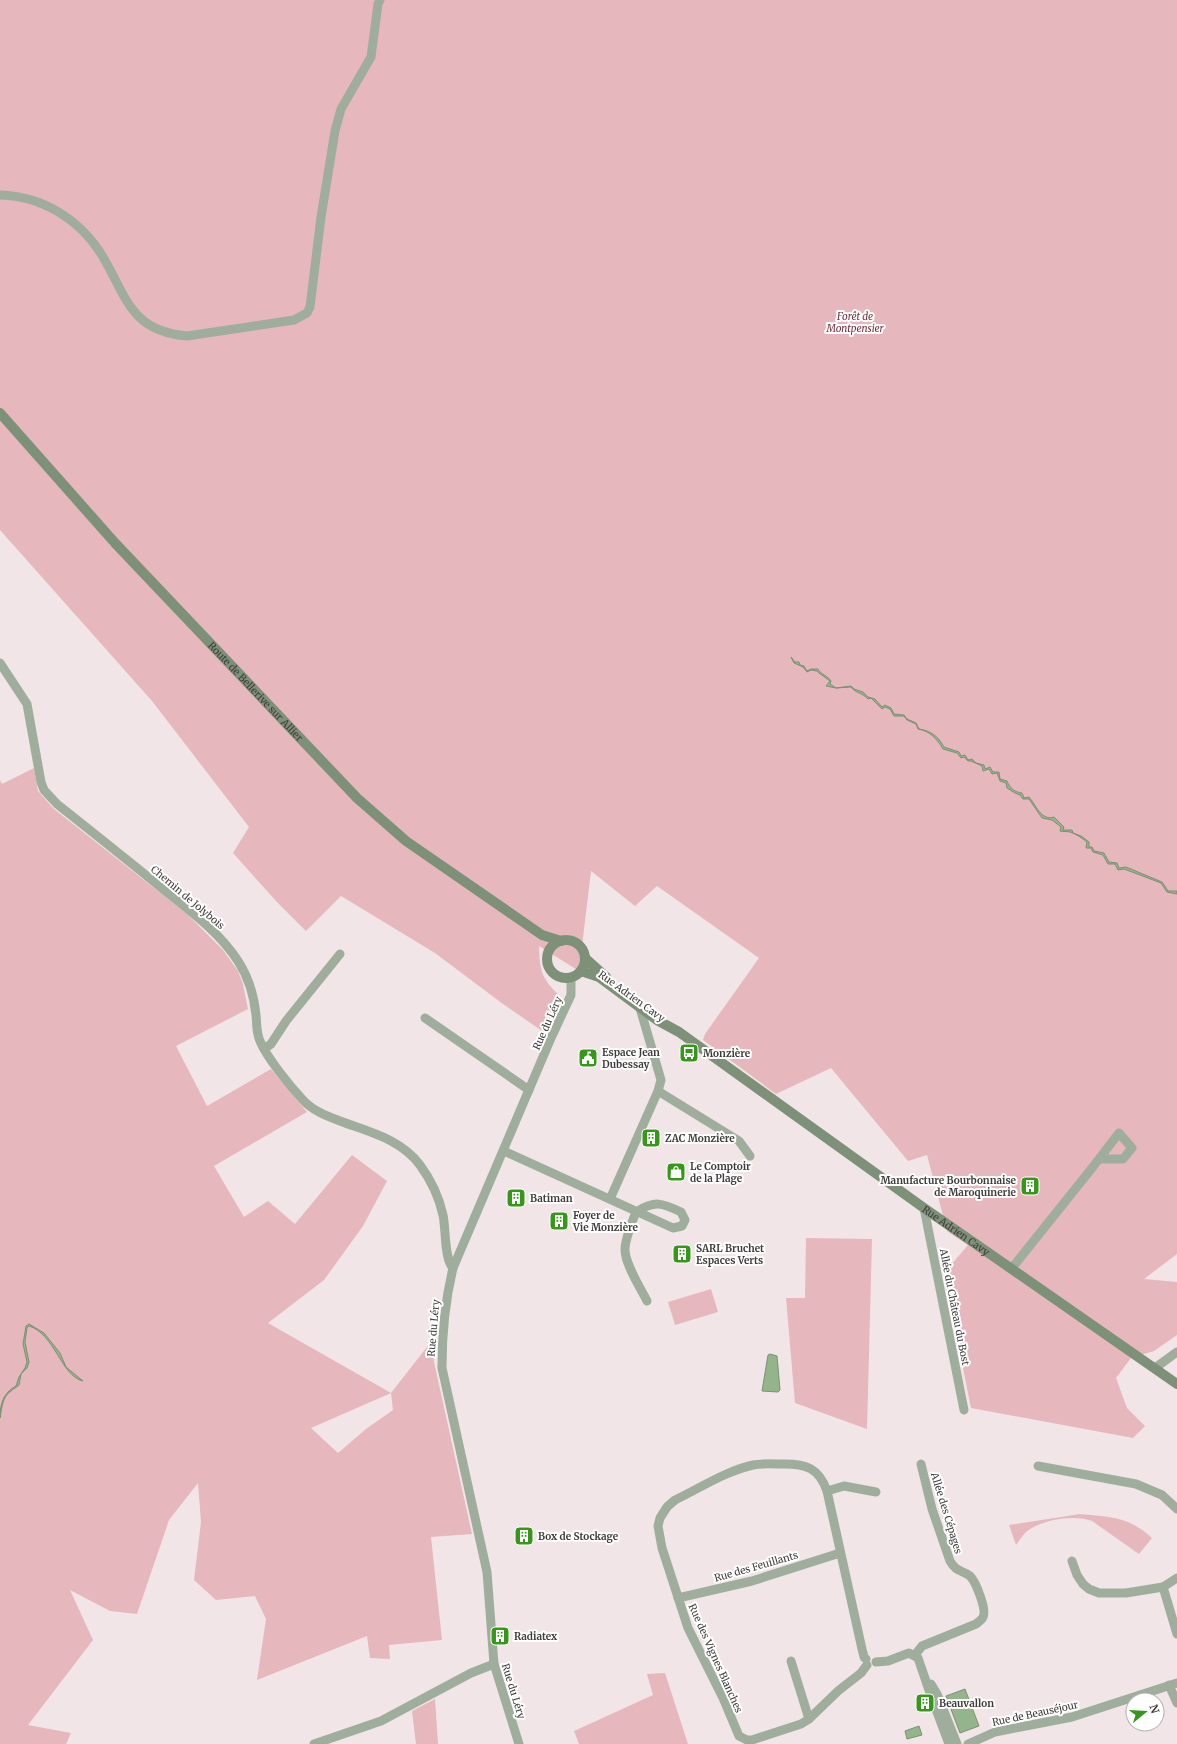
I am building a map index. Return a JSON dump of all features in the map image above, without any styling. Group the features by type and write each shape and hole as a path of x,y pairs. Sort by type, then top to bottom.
{"main road":[{"name":"Route de Bellerive sur Allier","path":"0,413 110,538 357,798 406,842 542,935 561,940"},
{"name":"Route de Bellerive sur Allier","path":"542,935 549,949"},
{"path":"561,940 573,941 584,953 585,958 581,971 570,978 558,977 548,968 547,955 549,949 561,940"},
{"name":"Rue Adrien Cavy","path":"585,958 596,969 679,1032 924,1208 1177,1384"},
{"name":"Rue Adrien Cavy","path":"581,971 599,977 657,1020 679,1032"}],"street":[{"path":"0,195 36,201 76,224 91,239 103,256 129,306 141,319 154,327 173,335 187,336 294,320 308,313 311,300 321,217 335,131 341,108 371,57 378,4 380,0"},
{"name":"Chemin de Jolybois","path":"0,663 27,704 41,782 44,790 57,804 196,916 220,939 237,960 250,983 254,999 257,1030 264,1049 272,1062 310,1107 325,1115 396,1142 409,1152 421,1166 433,1186 439,1201 443,1217 447,1252 453,1268"},
{"path":"264,1049 271,1044 286,1021 340,954"},
{"name":"Rue du Léry","path":"519,1744 494,1664 487,1572 442,1368 442,1334 453,1268 504,1152 551,1038 571,995 570,978"},
{"path":"610,1200 661,1080 640,1008"},
{"path":"425,1018 530,1090"},
{"path":"647,1030 651,1024 657,1020"},
{"path":"658,1090 739,1141 750,1156"},
{"path":"504,1152 636,1212 673,1228 682,1226 685,1220 681,1212 665,1204 648,1204 636,1212 625,1251 634,1275 647,1302"},
{"path":"1012,1268 1099,1159"},
{"name":"Allée du Château du Bost","path":"924,1208 964,1410"},
{"path":"1155,1368 1177,1352"},
{"name":"Rue des Vignes Blanches","path":"763,1464 804,1465 819,1475 824,1481 840,1553 862,1649 864,1656 870,1662 861,1673 838,1690 809,1719 801,1724 757,1739 747,1740 739,1736 723,1698 688,1628 662,1548 658,1526 663,1513 675,1500 741,1468 763,1464"},
{"name":"Allée des Cépages","path":"915,1655 922,1646 976,1624 983,1618 985,1609 970,1576 954,1569 950,1561 932,1509 921,1464"},
{"path":"1038,1466 1136,1484 1162,1495 1177,1509"},
{"path":"827,1490 844,1486 876,1492"},
{"name":"Rue des Feuillants","path":"678,1598 752,1581 840,1553"},
{"path":"1072,1561 1077,1575 1083,1584 1089,1589 1099,1593 1126,1593 1163,1587 1177,1578"},
{"path":"1163,1587 1177,1634"},
{"path":"870,1662 888,1662 910,1654 915,1655 918,1658 949,1744"},
{"path":"791,1661 809,1719"},
{"path":"314,1744 381,1721 471,1673 494,1664"},
{"path":"924,1672 937,1694 957,1744"},
{"path":"1173,1684 1177,1703"},
{"name":"Rue de Beauséjour","path":"968,1744 995,1732 1072,1717 1173,1684"}],"green space":[{"name":"Forêt de Montpensier","path":"0,0 1177,0 1177,1254 1144,1279 1177,1282 1177,1335 1154,1351 1131,1358 1116,1378 1127,1408 1145,1426 1133,1438 971,1408 944,1273 968,1245 947,1231 927,1155 908,1161 831,1068 776,1094 703,1040 705,1034 759,958 657,886 635,906 591,871 579,971 539,946 541,969 543,974 549,985 561,997 545,1033 503,1004 435,953 341,896 306,931 276,901 233,853 249,827 152,701 0,530"},
{"path":"34,768 38,791 54,809 187,914 223,950 238,971 243,984 248,1009 176,1046 207,1106 271,1069 307,1112 214,1166 244,1217 268,1201 295,1224 352,1155 387,1181 363,1226 324,1280 268,1323 391,1393 434,1338 434,1362 472,1534 431,1537 442,1640 389,1645 390,1659 370,1658 367,1636 257,1680 266,1619 255,1596 216,1600 194,1580 201,1522 198,1483 169,1520 137,1614 110,1611 70,1590 93,1640 28,1725 71,1733 66,1744 0,1744 0,780 2,784","holes":["391,1393 393,1410 366,1429 338,1453 311,1428"]},
{"path":"806,1238 872,1239 867,1429 795,1403 786,1298 805,1298"},
{"path":"711,1289 718,1312 675,1325 668,1302"},
{"path":"1080,1514 1110,1517 1127,1522 1135,1525 1152,1538 1139,1554 1092,1521 1067,1518 1048,1521 1032,1528 1026,1532 1016,1545 1009,1525"},
{"path":"665,1673 688,1744 579,1744 574,1731 653,1695 647,1674"},
{"path":"435,1699 438,1744 416,1744 412,1711"}],"shaded area":[{"path":"791,657 795,662 799,662 800,665 804,666 807,671 811,669 818,669 830,679 831,681 830,684 836,688 826,686 830,681 817,671 811,670 807,672 803,667 794,663"},
{"path":"851,686 854,689 863,692 868,697 875,699 882,707 885,705 891,708 894,714 904,715 907,719 916,723 919,729 934,735 944,747 959,752 961,756 965,755 968,760 972,759 976,763 984,765 985,769 990,767 993,772 999,772 1000,779 1007,781 1009,786 1017,792 1022,793 1024,798 1029,797 1042,815 1049,818 1054,817 1064,827 1063,830 1072,830 1073,833 1081,836 1089,842 1089,847 1092,847 1094,851 1104,853 1109,862 1117,863 1119,868 1126,867 1162,882 1168,891 1177,891 1177,894 1167,892 1161,883 1124,869 1118,870 1115,864 1108,864 1103,855 1093,852 1091,848 1086,848 1087,842 1083,839 1070,832 1060,831 1061,827 1052,820 1042,818 1029,799 1023,799 1020,795 1007,788 1006,783 1000,781 997,773 992,774 989,769 983,771 982,766 968,761 964,757 961,758 957,753 943,749 933,736 918,729 916,724 907,720 904,716 894,716 890,709 885,707 882,709 871,698 868,699 851,687 836,688"},
{"path":"29,1324 44,1333 60,1353 66,1367 83,1381 75,1378 63,1364 45,1337 38,1330 29,1326 27,1328 25,1342 29,1362 27,1368 21,1374 27,1362 23,1344 26,1326"},
{"path":"770,1354 777,1356 780,1390 778,1392 762,1391 768,1355"},
{"path":"21,1374 19,1385 8,1393 4,1400 0,1418 3,1399 8,1392 16,1386"},
{"path":"965,1689 979,1726 960,1733 946,1696"},
{"path":"919,1726 922,1735 907,1739 905,1731"}],"place":[{"name":"Monzière","path":"689,1053"},
{"name":"Espace Jean Dubessay","path":"588,1058"},
{"name":"ZAC Monzière","path":"651,1138"},
{"name":"Le Comptoir de la Plage","path":"676,1172"},
{"name":"Manufacture Bourbonnaise de Maroquinerie","path":"1030,1186"},
{"name":"Batiman","path":"516,1198"},
{"name":"Foyer de Vie Monzière","path":"559,1221"},
{"name":"SARL Bruchet Espaces Verts","path":"682,1254"},
{"name":"Box de Stockage","path":"524,1536"},
{"name":"Radiatex","path":"500,1636"},
{"name":"Beauvallon","path":"925,1703"}]}
